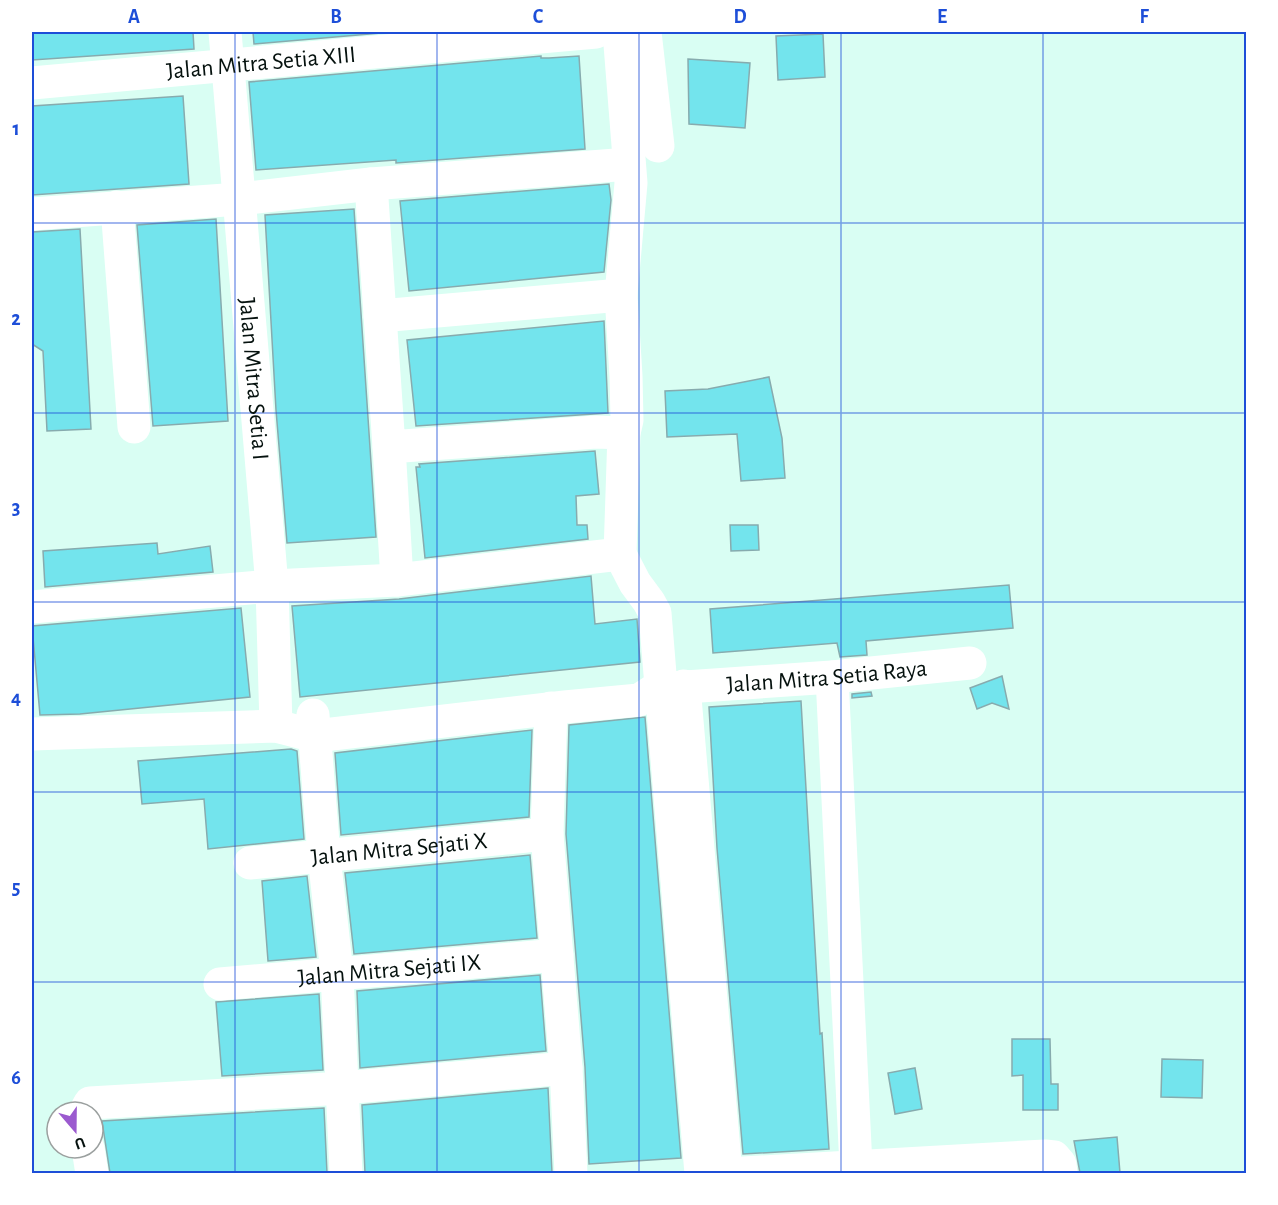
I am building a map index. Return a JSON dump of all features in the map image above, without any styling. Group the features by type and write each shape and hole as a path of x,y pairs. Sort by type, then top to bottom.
{"street":[{"name":"Jalan Mitra Setia I","path":"225,32 272,586 324,856 337,973 346,1173"},
{"name":"Jalan Mitra Setia XIII","path":"32,83 596,32"},
{"path":"619,32 631,183 621,295 627,420 624,434 620,554 635,583 655,613 669,687 726,1173 1046,1156 1054,1157 1060,1164 1061,1173"},
{"path":"645,32 658,146"},
{"path":"32,214 239,199 371,184 629,164"},
{"path":"371,184 397,580"},
{"path":"117,207 134,427"},
{"path":"380,316 621,295"},
{"path":"389,447 596,432 624,434"},
{"path":"32,607 272,586 397,580 620,554"},
{"name":"Jalan Mitra Setia Raya","path":"669,687 832,676 970,663"},
{"path":"832,676 856,1166"},
{"path":"298,726 638,679 669,687"},
{"path":"32,734 298,726 551,708 639,700 669,687"},
{"path":"669,687 701,1173"},
{"path":"551,708 548,834 566,1068 571,1173"},
{"name":"Jalan Mitra Sejati X","path":"250,864 548,834"},
{"name":"Jalan Mitra Sejati IX","path":"220,984 557,955"},
{"path":"105,1102 343,1088 566,1068"}],"building":[{"path":"32,32 193,32 194,49 32,60"},
{"path":"253,32 393,32 254,44"},
{"path":"823,34 825,77 778,80 776,36"},
{"path":"541,56 541,58 549,58 579,56 585,149 396,163 396,160 256,170 249,82"},
{"path":"688,59 750,63 745,128 689,124"},
{"path":"183,96 189,184 32,195 32,106"},
{"path":"609,184 611,200 604,272 409,291 400,201"},
{"path":"354,209 376,537 287,543 276,410 265,215"},
{"path":"216,219 228,421 153,426 137,225"},
{"path":"80,229 91,429 47,431 43,351 32,344 32,232"},
{"path":"604,321 608,413 416,426 407,340"},
{"path":"769,377 782,438 785,478 741,481 737,434 667,437 665,391 708,389"},
{"path":"595,451 599,494 576,496 577,525 587,525 588,539 425,558 416,467 420,467 419,464"},
{"path":"730,525 758,525 759,550 731,551"},
{"path":"157,543 158,554 210,546 213,572 45,587 43,551"},
{"path":"591,576 595,624 637,619 640,662 300,697 292,606 399,599"},
{"path":"1009,585 1013,628 866,641 867,655 840,657 837,643 713,653 710,609"},
{"path":"241,608 250,697 80,714 40,715 32,626"},
{"path":"1002,676 1009,709 992,703 977,709 970,688"},
{"path":"871,692 872,696 852,698 852,694"},
{"path":"801,701 820,1034 822,1033 829,1149 743,1154 717,848 709,707"},
{"path":"645,717 681,1158 589,1164 585,1067 566,834 569,725"},
{"path":"532,730 529,817 341,835 335,753"},
{"path":"291,749 297,751 304,839 208,849 204,799 142,804 138,761"},
{"path":"530,855 537,938 354,954 345,873"},
{"path":"307,876 316,957 268,961 262,881"},
{"path":"540,975 546,1051 360,1068 357,991"},
{"path":"319,994 323,1070 222,1076 216,1002"},
{"path":"1012,1039 1050,1039 1051,1084 1058,1084 1058,1110 1023,1110 1023,1075 1012,1076"},
{"path":"1162,1059 1203,1060 1202,1098 1161,1097"},
{"path":"915,1068 922,1109 895,1114 888,1073"},
{"path":"548,1088 552,1173 365,1173 362,1105"},
{"path":"324,1108 327,1173 110,1173 105,1140 105,1121"},
{"path":"1117,1137 1120,1173 1080,1173 1074,1141"}]}
